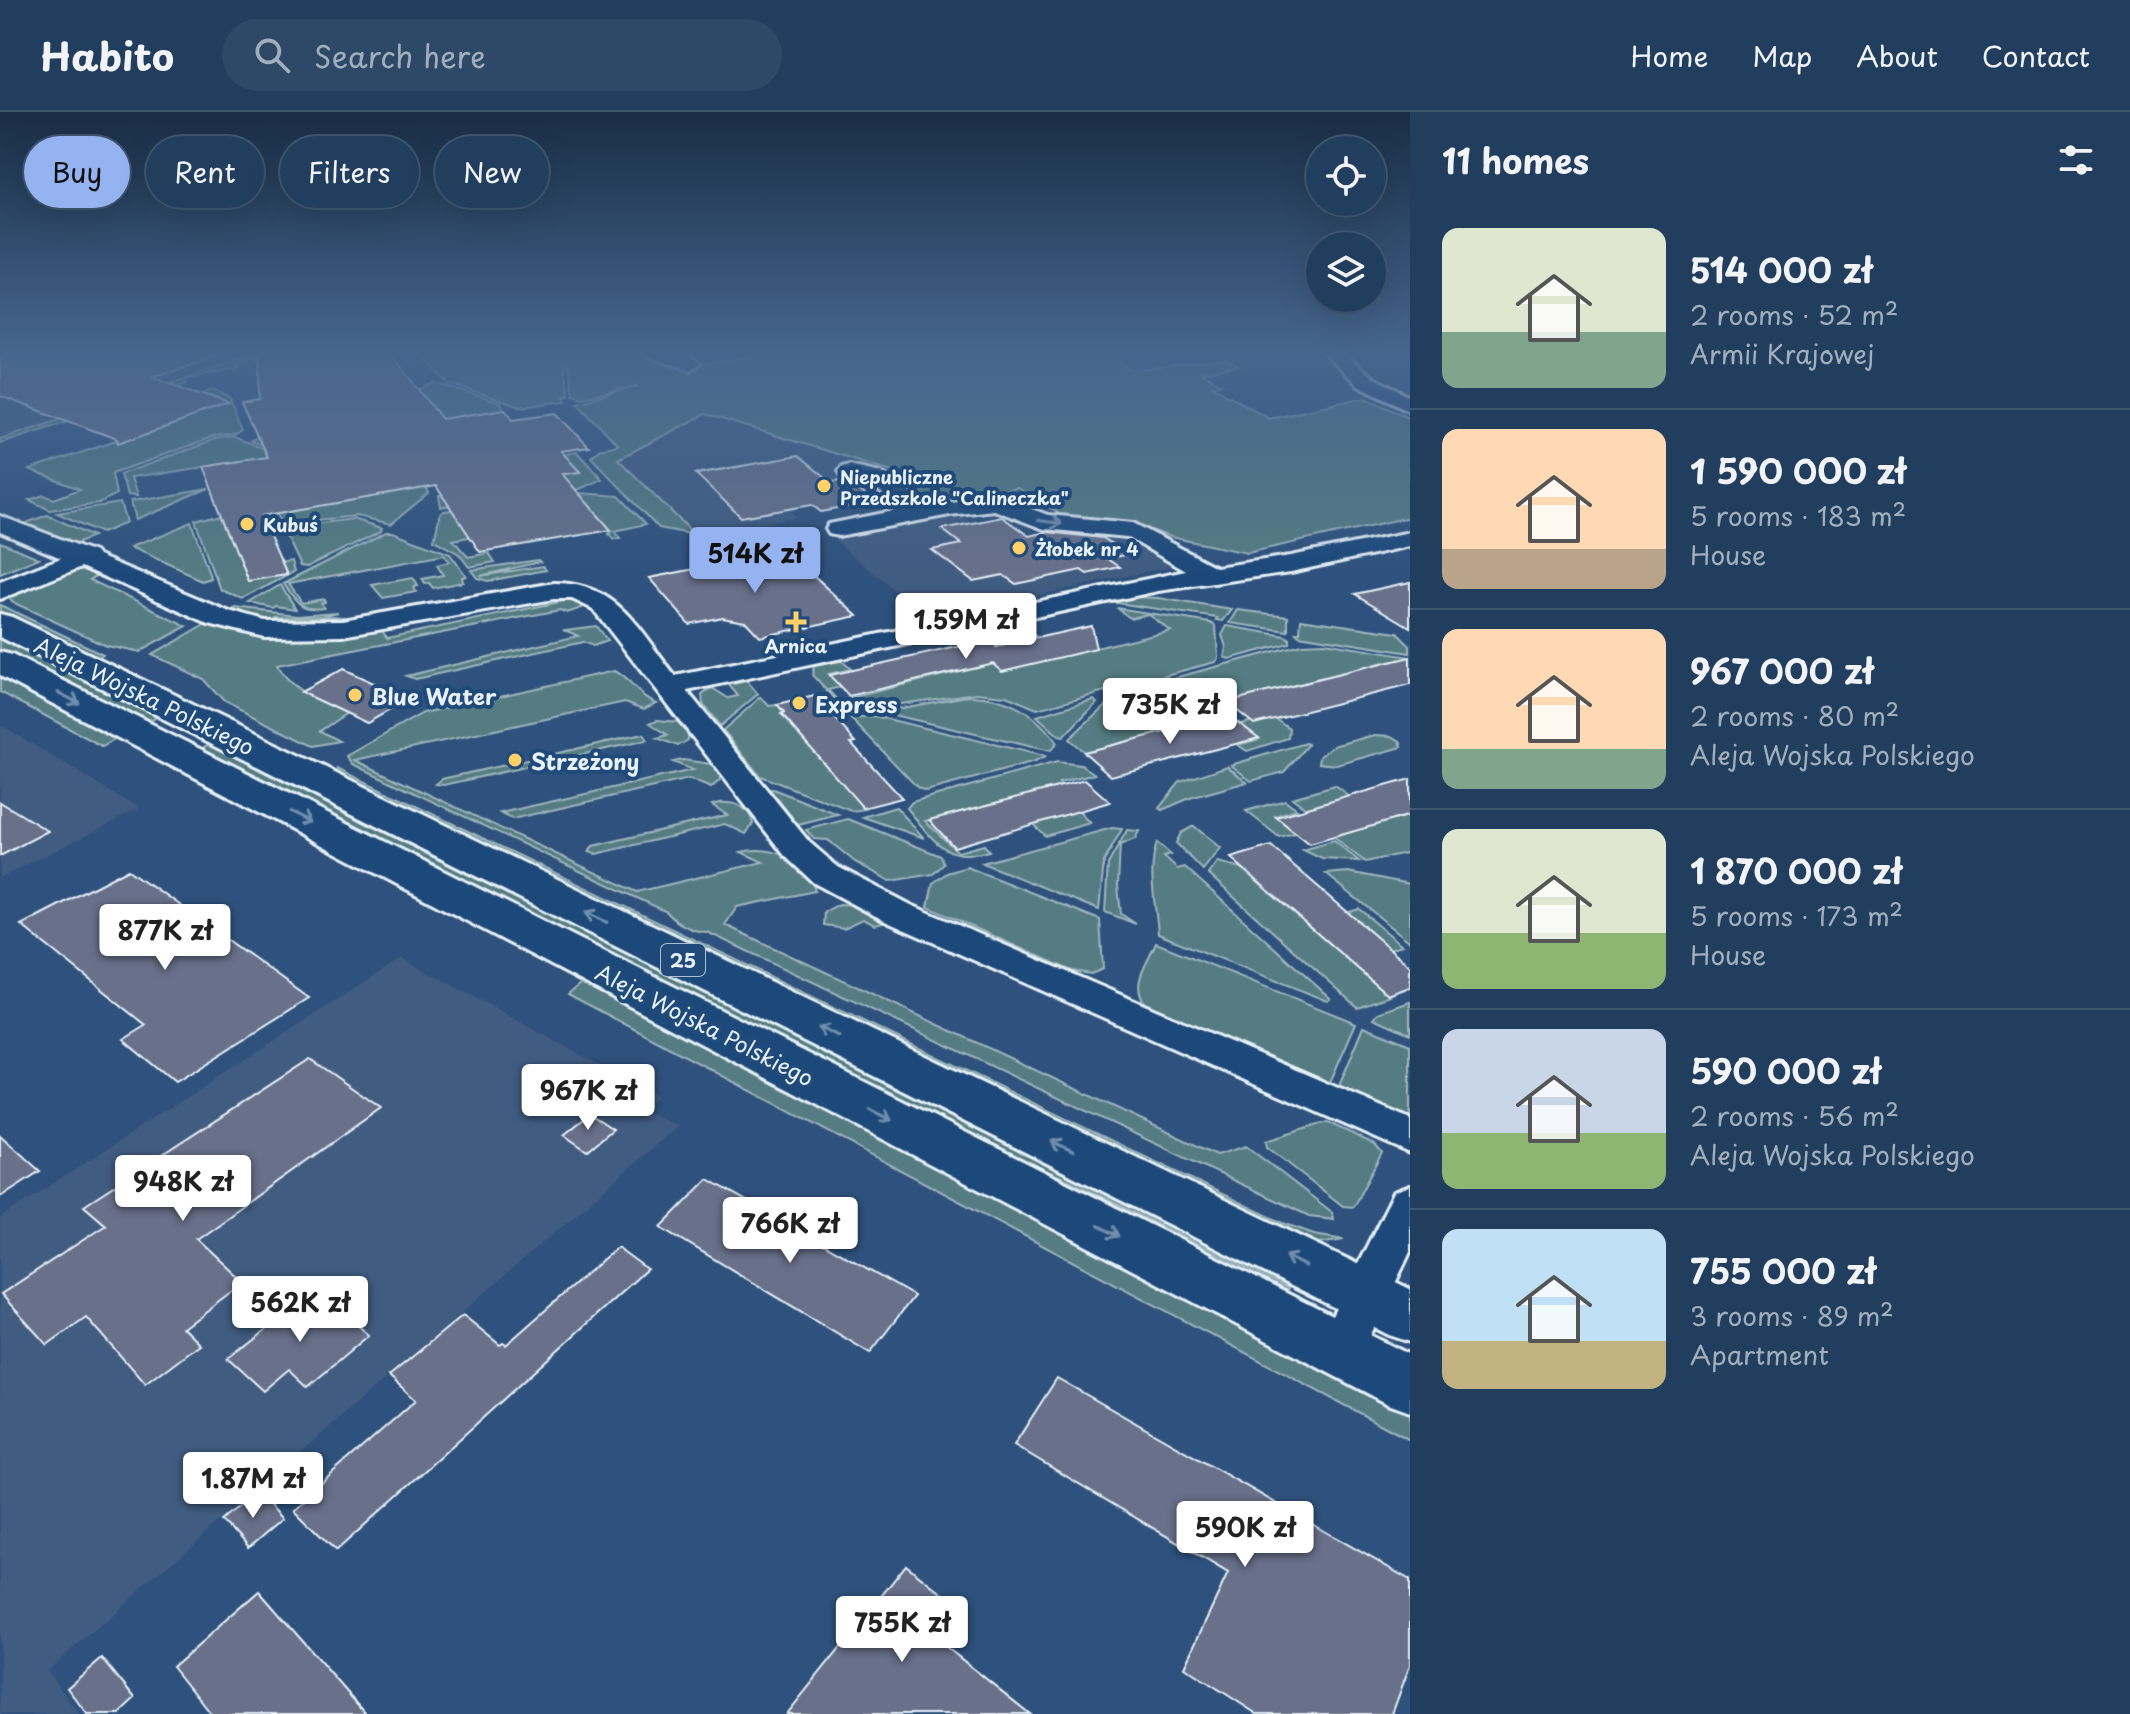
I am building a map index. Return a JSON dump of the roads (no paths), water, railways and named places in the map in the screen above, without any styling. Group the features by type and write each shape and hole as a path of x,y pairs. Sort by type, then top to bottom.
{"main road":[{"name":"Aleja Wojska Polskiego","path":"0,624 1388,1306"},
{"name":"Aleja Wojska Polskiego","path":"0,662 1410,1385"}],"street":[{"path":"849,472 873,477 924,513"},
{"path":"838,529 996,503 1044,522 1120,527 1152,539 1209,574"},
{"path":"0,523 86,557 219,617 281,631 343,628 543,592 577,591 602,603 797,849 846,887 908,918 1410,1137"},
{"path":"667,686 1209,574 1255,569 1410,539"},
{"path":"0,591 86,557"},
{"path":"1340,1349 1388,1306 1410,1204"}],"place":[{"name":"Niepubliczne Przedszkole \"Calineczka\"","path":"824,486"},
{"name":"Kubuś","path":"247,524"},
{"name":"Żłobek nr 4","path":"1019,548"},
{"name":"Arnica","path":"796,622"},
{"name":"Blue Water","path":"355,695"},
{"name":"Express","path":"799,703"},
{"name":"Strzeżony","path":"515,760"}]}
